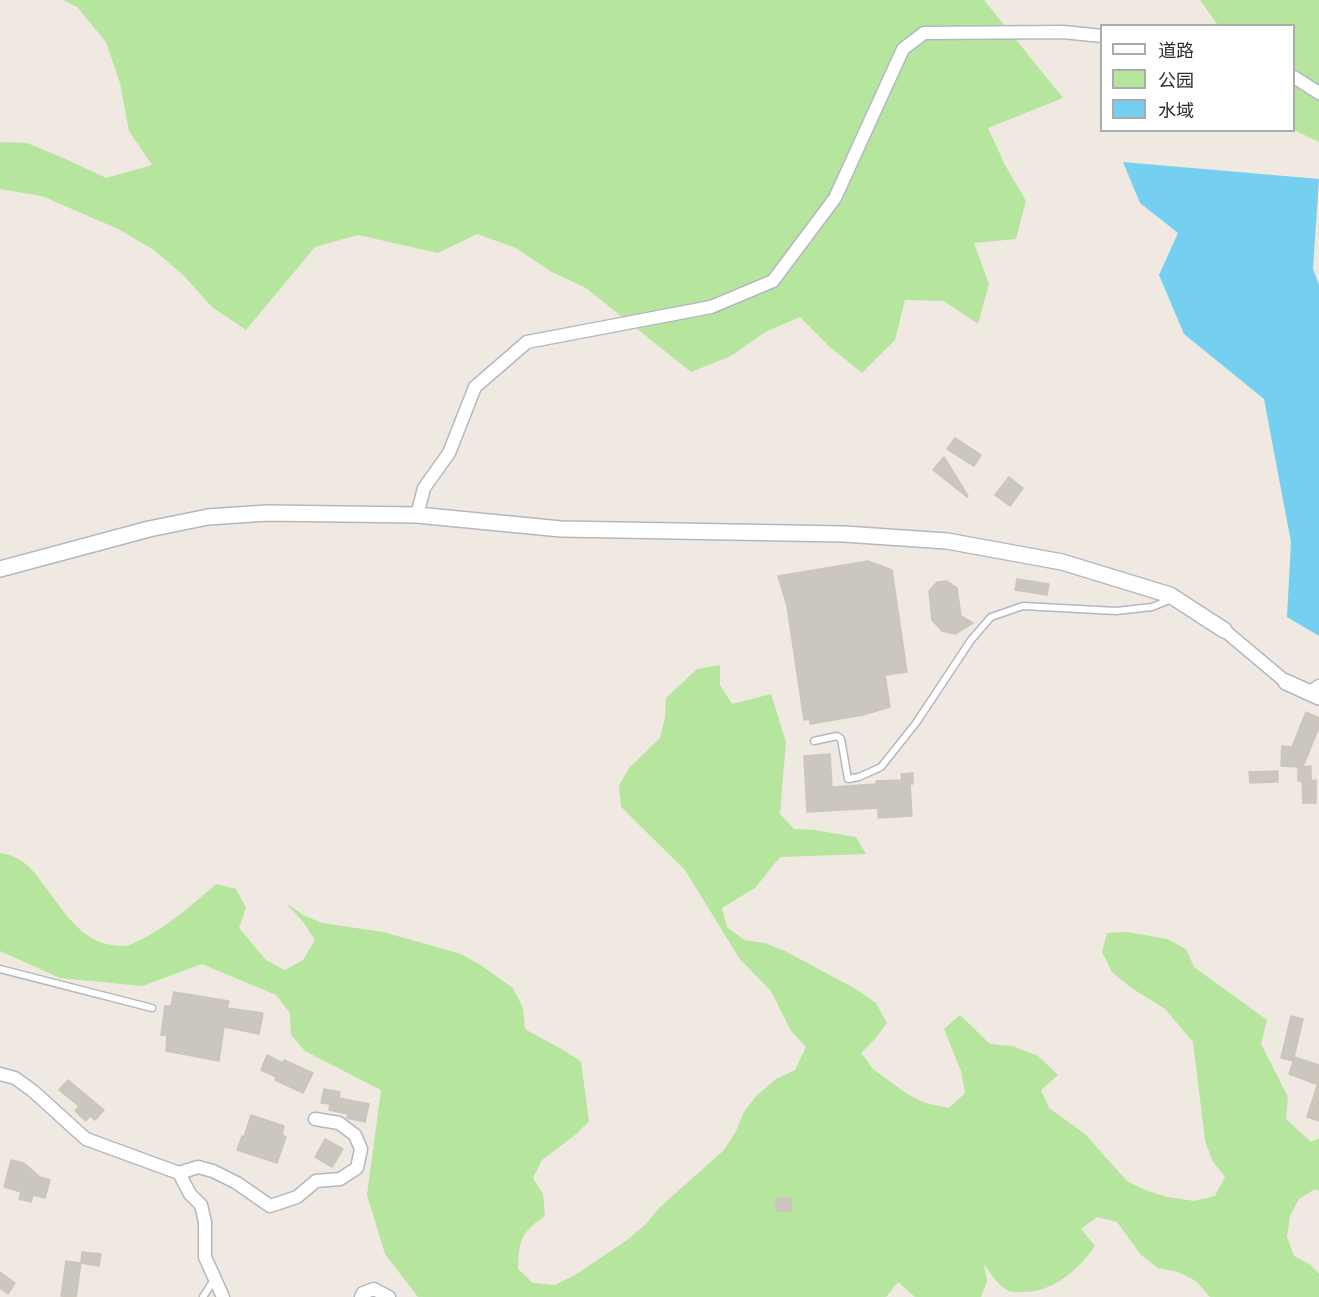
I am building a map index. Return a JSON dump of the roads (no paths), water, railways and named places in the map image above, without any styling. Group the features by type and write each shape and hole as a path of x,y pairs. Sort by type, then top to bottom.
{"street":[{"path":"417,514 424,488 449,453 475,387 526,342 711,308 773,281 835,198 903,50 924,33 1063,32 1100,36"},
{"path":"1295,78 1319,93"},
{"path":"0,569 96,542 208,517 267,513 417,514 561,529 844,534 947,541 1062,562 1175,598 1224,630 1286,682 1316,692"},
{"path":"0,1074 15,1078 33,1091 86,1139 179,1173 198,1167 213,1171 237,1183 270,1206 297,1197 316,1181 340,1179 357,1168 361,1149 356,1135 339,1123 315,1119"},
{"path":"179,1173 190,1194 201,1205 205,1257 223,1297"},
{"path":"361,1297 363,1293 374,1289 389,1297"}],"lane":[{"path":"814,741 837,736 841,739 848,779 859,777 881,767 916,723 971,640 992,617 1023,606 1116,611 1152,607 1175,598"},
{"path":"0,969 152,1008"},
{"path":"203,1297 215,1279"}],"water":[{"path":"1123,162 1319,179 1313,269 1319,285 1319,636 1287,617 1291,542 1264,399 1184,334 1159,275 1178,233 1140,203"}]}
